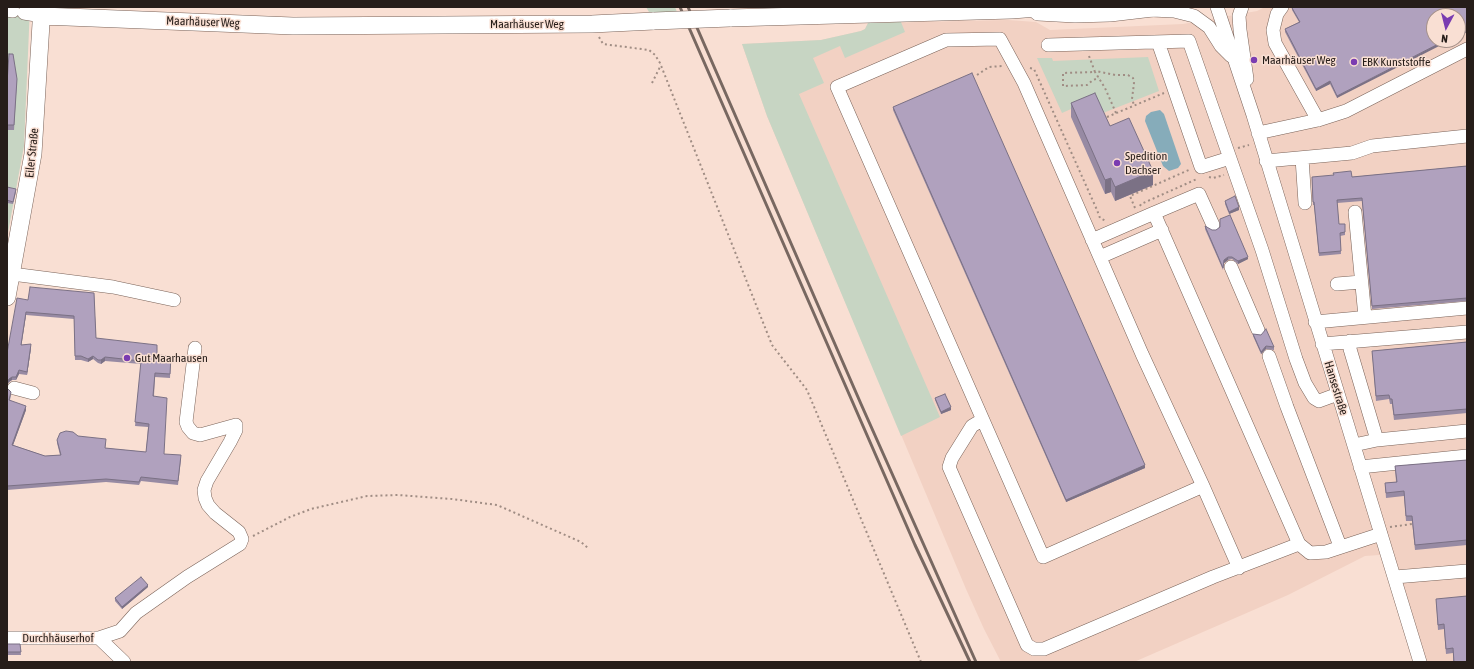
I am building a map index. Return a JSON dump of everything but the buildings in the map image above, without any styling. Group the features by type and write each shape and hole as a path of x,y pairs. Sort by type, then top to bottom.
{"main road":[{"name":"Maarhäuser Weg","path":"42,11 293,26 592,24 730,18 1012,10 1050,7"},
{"name":"Maarhäuser Weg","path":"1012,10 1075,14 1110,13 1154,8"},
{"name":"Eiler Straße","path":"7,297 33,154 42,11"}],"street":[{"name":"Hansestraße","path":"1217,7 1253,115 1420,662"},
{"name":"Hansestraße","path":"1242,7 1239,16 1240,30 1253,115"},
{"path":"1282,7 1277,14 1273,30 1275,42 1318,120"},
{"name":"Hansestraße","path":"1154,8 1194,16 1209,27 1221,46 1234,59"},
{"path":"15,11 42,11"},
{"path":"1203,486 1043,557 837,87 946,40 1000,39 1024,83 1142,354 1203,486 1239,568"},
{"path":"1048,45 1189,41 1230,158 1305,383 1314,398 1319,401 1338,394"},
{"path":"1158,42 1202,170"},
{"path":"1258,133 1318,120 1346,111 1467,49"},
{"path":"1266,161 1352,153 1372,146 1467,136"},
{"path":"1202,170 1201,168 1230,158"},
{"path":"1302,158 1305,202"},
{"path":"1092,240 1199,194 1213,225"},
{"path":"1355,212 1365,317"},
{"path":"1154,213 1299,544 1310,553 1326,552 1380,531"},
{"path":"1100,257 1162,230"},
{"path":"1231,267 1258,330"},
{"path":"12,274 113,287 174,300"},
{"path":"1337,284 1361,282"},
{"path":"1315,322 1467,308"},
{"path":"1322,344 1467,332"},
{"path":"1350,341 1350,349 1377,440"},
{"path":"99,638 120,631 136,613 187,577 240,544 242,539 239,532 215,513 208,505 204,490 206,481 236,430 236,425 200,435 193,433 186,422 195,348"},
{"path":"1269,356 1340,546"},
{"path":"14,388 33,393"},
{"path":"982,420 972,426 952,458 949,467 1027,645 1034,649 1044,649 1213,577 1299,544"},
{"path":"1354,445 1377,440 1467,431"},
{"path":"1360,467 1467,456"},
{"path":"1395,578 1467,571"},
{"name":"Durchhäuserhof","path":"7,638 99,638 124,662"}],"path":[{"path":"592,24 603,44 649,50 655,55 661,65 772,345 807,390 921,662"},
{"path":"1088,44 1089,59 1105,88 1116,113"},
{"path":"652,83 661,65"},
{"path":"1034,69 1097,210 1103,220 1110,223"},
{"path":"1099,78 1093,80 1087,85 1063,86 1063,73 1096,71 1115,75 1128,75 1133,78 1134,83 1132,99 1134,105"},
{"path":"1107,117 1174,88"},
{"path":"1198,179 1141,204 1138,211 1130,196 1202,170 1213,178 1234,171"},
{"path":"240,544 290,517 311,509 367,496 398,495 452,499 497,505 581,542 588,548"},
{"path":"1380,531 1412,524"}],"shaded area":[{"path":"1265,7 1467,7 1467,662 1427,662 1394,554 1365,556 1288,595 1134,662 1001,662 966,589 767,116 742,44 821,40 861,31 865,29 868,23 1008,20 1036,22 1050,30 1183,24 1257,11"}],"green space":[{"path":"7,7 30,7 24,146 7,238"},
{"path":"646,7 675,7 677,12 649,12"},
{"path":"901,22 905,32 845,58 840,46 813,58 824,83 799,94 940,417 901,436 767,116 742,44 821,40 861,31 865,29 868,23"},
{"path":"1148,57 1159,91 1103,113 1096,98 1062,113 1037,58 1052,58 1053,61"}],"water":[{"path":"1160,110 1164,114 1181,164 1178,168 1169,171 1163,166 1145,121 1146,116 1151,112"}],"railway":[{"path":"680,7 915,545 970,662"},
{"path":"688,7 861,404 976,662"}],"place":[{"name":"Maarhäuser Weg","path":"1254,60"},
{"name":"EBK Kunststoffe","path":"1354,62"},
{"name":"Spedition Dachser","path":"1117,163"},
{"name":"Gut Maarhausen","path":"127,358"}]}
